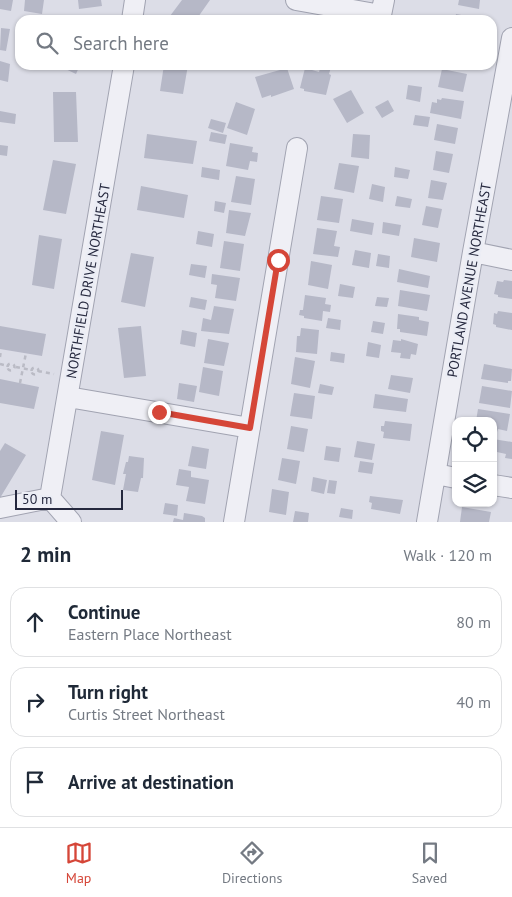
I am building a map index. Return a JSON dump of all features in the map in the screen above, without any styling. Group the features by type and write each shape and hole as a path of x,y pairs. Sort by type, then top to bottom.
{"street":[{"path":"133,15 135,0"},
{"path":"296,0 335,3 382,15 384,0"},
{"name":"PORTLAND AVENUE NORTHEAST","path":"427,522 512,38"},
{"name":"NORTHFIELD DRIVE NORTHEAST","path":"50,498 123,70"},
{"path":"234,522 297,148"},
{"path":"473,252 512,260"},
{"path":"68,397 250,428"},
{"path":"436,474 452,477"},
{"path":"497,486 512,488"},
{"path":"0,508 50,498 71,522"}],"path":[{"path":"0,358 1,350"},
{"path":"20,383 26,353"},
{"path":"0,364 8,366 11,363 15,367 31,370 35,367 38,371 54,374"}],"building":[{"path":"0,0 13,0 11,11 0,9"},
{"path":"25,0 44,0 42,14 24,11"},
{"path":"78,0 101,0 102,6 79,9"},
{"path":"182,0 210,0 200,15 171,15"},
{"path":"459,0 480,0 479,9 458,5"},
{"path":"1,28 10,29 6,51 0,50"},
{"path":"0,61 10,64 8,82 0,80"},
{"path":"68,70 78,70 76,74"},
{"path":"163,70 187,70 183,94 160,91"},
{"path":"280,70 288,70 294,89 262,98 255,77"},
{"path":"304,70 319,72 320,70 330,70 329,74 331,75 326,95 304,91 304,89 300,88"},
{"path":"442,70 467,74 463,92 438,87"},
{"path":"408,85 422,87 420,102 406,99"},
{"path":"351,90 364,113 347,123 333,99"},
{"path":"53,92 76,92 78,142 54,142"},
{"path":"442,98 464,101 461,119 430,113 432,102 437,103 437,99 441,100"},
{"path":"388,100 394,111 382,118 375,107"},
{"path":"236,102 255,109 247,135 227,128"},
{"path":"0,111 16,114 15,124 0,122"},
{"path":"415,115 430,117 428,127 413,125"},
{"path":"211,119 226,123 223,133 208,128"},
{"path":"437,124 458,128 455,144 434,140"},
{"path":"211,132 227,135 225,144 209,141"},
{"path":"147,134 197,141 193,164 144,158"},
{"path":"353,134 370,135 369,159 351,157"},
{"path":"230,143 253,147 252,152 258,153 257,162 250,161 248,170 226,166"},
{"path":"0,145 8,146 7,156 0,155"},
{"path":"436,151 453,154 449,173 433,170"},
{"path":"53,160 76,164 66,214 43,210"},
{"path":"339,163 359,166 354,193 334,189"},
{"path":"202,167 220,170 219,180 201,177"},
{"path":"395,167 410,170 408,179 394,177"},
{"path":"236,176 255,179 251,205 231,202"},
{"path":"431,180 447,183 443,200 428,198"},
{"path":"372,184 385,187 383,202 369,199"},
{"path":"141,186 188,195 184,218 137,210"},
{"path":"321,196 343,199 339,223 317,220"},
{"path":"397,196 412,199 410,208 395,206"},
{"path":"215,201 226,203 224,213 214,211"},
{"path":"426,206 442,209 438,228 422,225"},
{"path":"229,210 251,213 245,236 226,233"},
{"path":"352,219 374,223 372,235 350,231"},
{"path":"383,222 401,225 399,236 382,233"},
{"path":"317,228 337,231 334,246 340,247 338,257 313,254"},
{"path":"198,231 214,234 212,247 196,244"},
{"path":"39,235 62,239 54,289 32,285"},
{"path":"414,238 440,243 437,262 411,257"},
{"path":"224,241 244,244 240,271 220,268"},
{"path":"355,250 371,253 369,268 352,265"},
{"path":"131,253 154,257 145,307 121,302"},
{"path":"378,254 390,256 389,268 376,266"},
{"path":"311,261 332,265 328,289 308,285"},
{"path":"191,264 207,266 205,278 189,275"},
{"path":"399,269 430,276 428,288 397,282"},
{"path":"212,274 240,278 236,301 215,298 217,285 211,284"},
{"path":"504,280 512,281 512,299 498,297 498,295 494,294 497,281 503,282"},
{"path":"340,284 355,287 353,298 338,296"},
{"path":"400,290 430,295 427,311 398,306"},
{"path":"305,295 326,298 325,304 331,305 330,312 323,311 322,321 304,318 304,316 299,315 300,310 303,310"},
{"path":"191,297 207,300 205,310 189,307"},
{"path":"377,297 389,298 387,307 375,306"},
{"path":"214,306 234,309 229,334 201,331 203,318 211,320"},
{"path":"498,311 512,313 512,330 496,327 493,324 494,313 497,314"},
{"path":"398,314 419,317 419,320 429,322 427,336 400,332 400,329 397,329"},
{"path":"328,318 341,320 340,330 326,328"},
{"path":"373,321 385,323 383,334 371,332"},
{"path":"0,326 46,334 42,356 0,349"},
{"path":"141,326 146,376 124,378 118,328"},
{"path":"301,328 319,330 317,354 296,352 297,336 300,336"},
{"path":"182,330 197,333 195,347 180,344"},
{"path":"208,339 229,343 224,366 204,363"},
{"path":"401,339 418,344 416,355 411,354 410,359 400,358 401,353 391,352 393,340 401,341"},
{"path":"368,342 381,345 379,358 366,356"},
{"path":"331,352 345,354 344,363 330,361"},
{"path":"295,357 315,361 310,388 291,384"},
{"path":"484,364 512,369 511,381 508,381 508,383 481,379"},
{"path":"203,367 223,371 219,396 199,392"},
{"path":"391,375 413,378 410,393 388,389"},
{"path":"0,379 39,387 34,409 0,403"},
{"path":"179,383 197,386 194,402 177,399"},
{"path":"320,384 334,387 332,395 318,393"},
{"path":"482,386 512,391 510,408 479,403"},
{"path":"294,393 315,396 312,419 290,416"},
{"path":"375,394 408,399 406,412 373,408"},
{"path":"478,409 510,414 507,431 498,429 497,432 497,417 477,417"},
{"path":"385,421 412,424 410,441 383,438 384,432 381,431 381,426 384,426"},
{"path":"291,426 308,429 304,452 287,449"},
{"path":"101,431 124,435 115,485 92,480"},
{"path":"497,440 512,442 512,459 505,458 506,454 497,452"},
{"path":"357,441 375,444 372,460 354,457"},
{"path":"5,443 26,455 0,498 0,451"},
{"path":"192,446 209,449 206,469 188,466"},
{"path":"326,446 341,448 339,462 324,460"},
{"path":"129,456 144,458 143,478 141,478 138,492 123,490 126,474 123,474"},
{"path":"282,458 300,461 296,484 278,480"},
{"path":"360,461 374,463 372,474 358,472"},
{"path":"179,469 191,471 191,477 209,480 205,504 186,501 189,487 176,485"},
{"path":"313,477 327,480 324,494 311,491"},
{"path":"329,480 337,481 335,494 327,493"},
{"path":"272,489 289,492 286,515 269,512"},
{"path":"370,496 403,500 400,514 371,509"},
{"path":"165,503 178,505 177,516 163,514"},
{"path":"462,507 491,512 489,522 460,522"},
{"path":"341,508 353,510 352,519 339,517"},
{"path":"295,511 309,513 308,522 293,522"},
{"path":"184,513 202,516 205,518 205,522 173,522 174,518 183,520"}],"route":[{"path":"159,412 250,428 278,260"}]}
